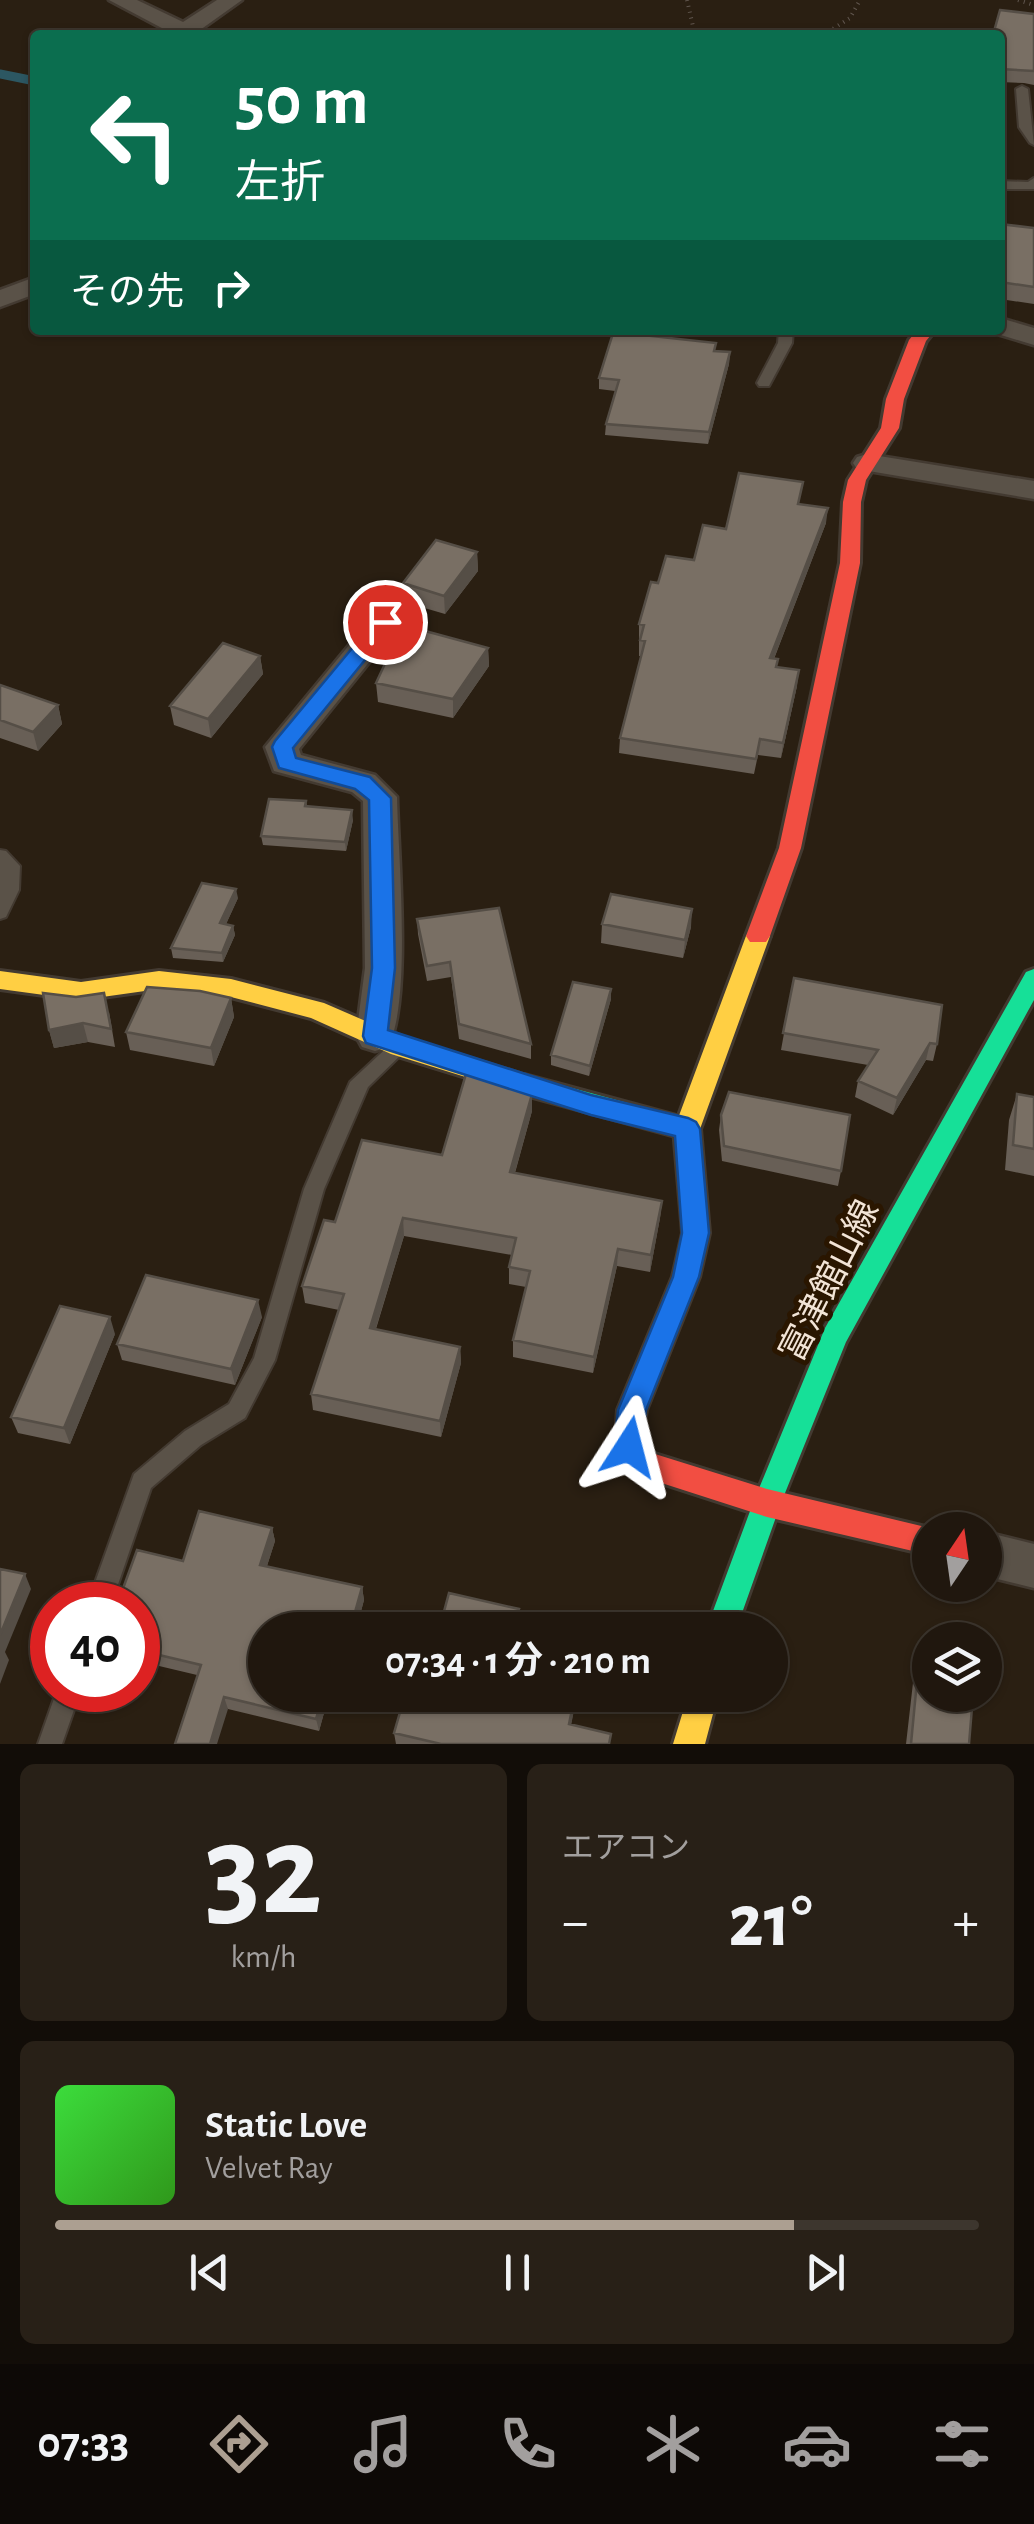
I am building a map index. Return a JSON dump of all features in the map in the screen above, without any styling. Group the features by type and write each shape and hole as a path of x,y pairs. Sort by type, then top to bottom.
{"street":[{"path":"120,0 180,30"},
{"path":"187,30 230,0"},
{"path":"0,298 30,287"},
{"path":"1005,328 1034,337"},
{"path":"912,1537 767,1502 646,1466 629,1447 632,1410 686,1277 696,1233 688,1129 790,848 850,563 854,491 890,428 895,400 922,335"},
{"path":"867,463 1034,490"},
{"path":"385,622 282,747 286,763 363,783 380,798 387,1042"},
{"name":"富津館山線","path":"727,1612 835,1338 1034,978"},
{"path":"0,980 81,990 159,980 231,988 316,1010 387,1042 591,1105 688,1129"},
{"path":"1002,1558 1034,1566"},
{"path":"689,1744 697,1712"}],"lane":[{"path":"1022,90 1025,127 1034,141"},
{"path":"1005,185 1033,186 1034,182"},
{"path":"764,383 786,343 786,335"},
{"path":"0,856 10,866 10,890 0,912"},
{"path":"106,1582 142,1482 194,1438 237,1411 264,1360 314,1189 360,1082 387,1042"},
{"path":"50,1744 61,1712"}],"path":[{"path":"687,0 694,30"},
{"path":"830,30 850,18 860,0"},
{"path":"1018,0 1034,4"}],"building":[{"path":"1000,10 1034,14 1034,71 1005,69 1005,30 994,30"},
{"path":"1005,225 1034,228 1034,287 1005,283"},
{"path":"612,335 716,343 714,351 730,352 709,432 606,424 619,380 599,378"},
{"path":"739,473 803,482 798,504 828,508 770,658 778,659 776,667 799,670 783,743 760,739 756,759 620,738 645,641 640,640 644,625 639,624 651,582 658,583 666,556 694,560 703,525 726,529"},
{"path":"436,540 477,552 444,596 403,583"},
{"path":"403,625 488,648 453,699 376,683"},
{"path":"223,643 260,656 208,719 170,706"},
{"path":"0,685 58,705 33,732 0,720"},
{"path":"269,799 352,810 345,842 261,836"},
{"path":"202,883 236,889 220,923 233,926 222,953 171,948"},
{"path":"611,894 692,909 685,940 602,924"},
{"path":"499,908 531,1044 459,1024 450,962 427,966 417,919"},
{"path":"794,978 942,1005 937,1044 930,1043 897,1098 858,1081 878,1050 783,1033"},
{"path":"573,982 611,989 590,1066 551,1055"},
{"path":"147,987 231,998 211,1048 126,1032"},
{"path":"43,993 76,997 104,993 111,1029 83,1023 49,1030"},
{"path":"466,1074 532,1094 510,1172 662,1201 651,1255 618,1249 594,1357 513,1340 530,1271 509,1267 516,1238 403,1218 370,1328 460,1347 440,1421 311,1394 344,1294 302,1286 324,1220 335,1222 362,1140 442,1155"},
{"path":"729,1092 850,1115 841,1171 724,1146 721,1115"},
{"path":"1017,1094 1034,1097 1034,1149 1013,1145"},
{"path":"146,1275 258,1300 231,1369 117,1344"},
{"path":"60,1306 110,1317 64,1428 11,1417"},
{"path":"199,1511 272,1528 260,1565 362,1587 355,1612 248,1612 248,1703 224,1697 210,1744 175,1744 201,1665 160,1655 160,1582 125,1582 137,1550 183,1561"},
{"path":"0,1569 25,1574 0,1635"},
{"path":"449,1593 519,1609 518,1612 444,1612"},
{"path":"287,1712 318,1712 316,1719"},
{"path":"400,1712 571,1712 569,1724 611,1734 609,1744 441,1744 394,1733"},
{"path":"914,1712 972,1712 969,1744 911,1744"}],"waterway":[{"path":"0,74 30,80"}],"traffic: fast":[{"path":"728,1612 835,1337 1034,978"},
{"path":"524,1085 687,1129"}],"traffic: slow":[{"path":"630,1436 632,1410 686,1277 696,1233 687,1129 758,936"},
{"path":"0,980 81,991 159,980 231,988 316,1010 400,1047 524,1085"},
{"path":"689,1744 698,1712"}],"traffic: jam":[{"path":"758,936 790,848 850,563 852,502 857,480 890,428 895,399 922,335"},
{"path":"630,1436 629,1447 646,1465 767,1503 912,1537"}],"route":[{"path":"385,622 282,747 286,763 363,783 380,798 384,968 375,1036 591,1105 688,1129 696,1233 686,1277 632,1410 629,1447"}]}
